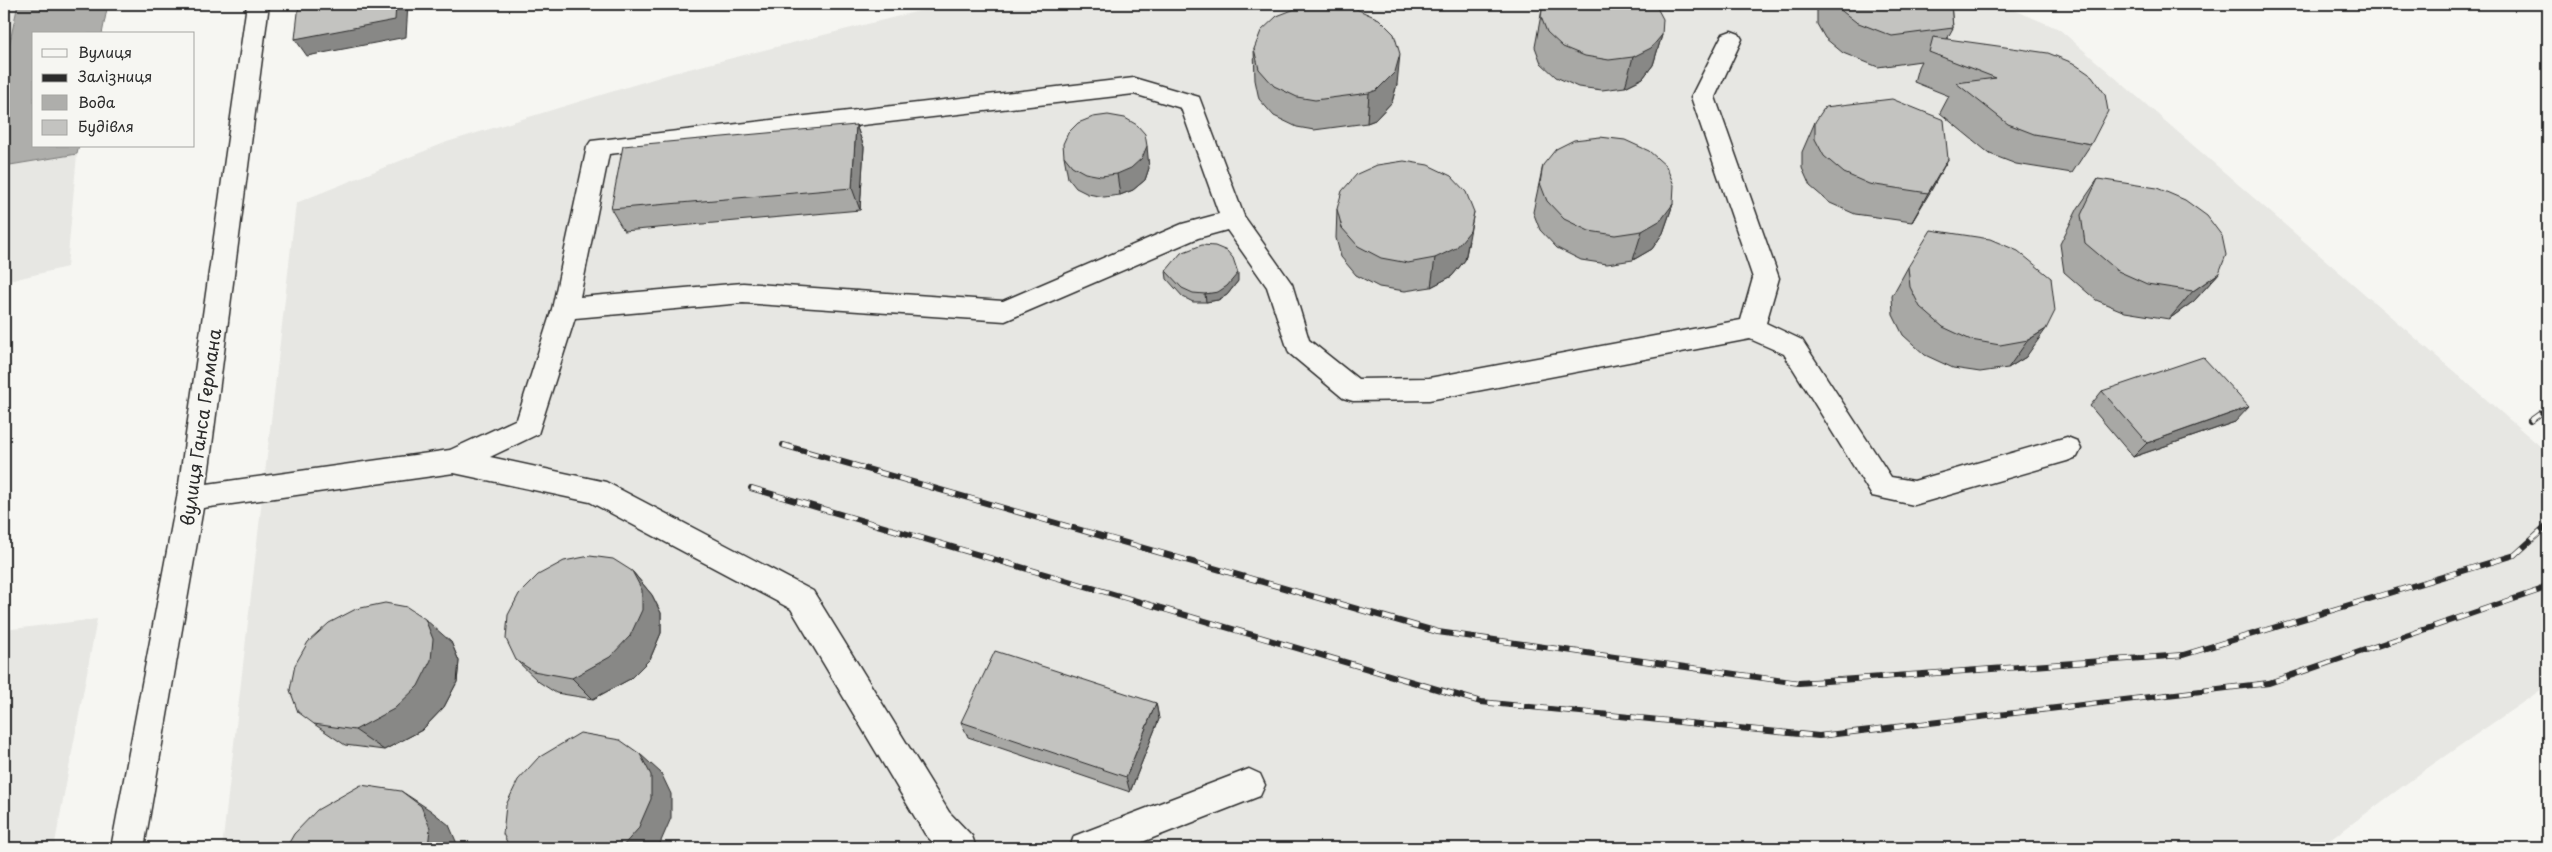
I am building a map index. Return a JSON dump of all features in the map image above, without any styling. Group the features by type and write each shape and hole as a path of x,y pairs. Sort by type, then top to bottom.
{"lane":[{"name":"вулиця Ганса Германа","path":"128,848 191,498 258,4"},
{"path":"1732,39 1703,97 1766,278 1752,328"},
{"path":"191,498 454,461 528,426 565,309 599,147 1134,86 1191,103 1233,220 1279,284 1298,346 1353,390 1429,388 1752,328 1793,347 1882,487 1914,493 2067,449"},
{"path":"565,309 743,293 1005,311 1191,231 1233,220"},
{"path":"454,461 596,491 802,600 937,823 960,848"},
{"path":"1086,848 1249,785"}],"shaded area":[{"path":"4,4 18,4 4,69"},
{"path":"947,4 2000,4 2059,29 2548,453 2548,685 2429,767 2319,848 222,848 296,203 447,142 673,73"},
{"path":"77,154 67,267 4,282 4,166"},
{"path":"97,619 54,848 4,848 4,630"}],"water":[{"path":"18,4 108,4 102,32 32,32 32,148 78,148 77,154 4,166 4,69"}],"building":[{"path":"299,4 396,4 395,20 295,39"},
{"path":"1324,4 1354,8 1379,19 1394,34 1400,54 1395,72 1377,90 1369,93 1315,100 1297,97 1274,86 1259,69 1254,49 1261,31 1277,16 1300,7"},
{"path":"1543,4 1655,4 1663,19 1662,35 1651,48 1633,57 1609,60 1585,56 1563,47 1547,32 1541,17"},
{"path":"1835,4 1951,4 1953,28 1892,36 1856,22"},
{"path":"1933,37 2048,53 2073,63 2092,76 2105,94 2108,111 2091,144 2034,134 2008,124 1956,83 1996,78 1929,52"},
{"path":"1892,99 1944,120 1948,159 1928,193 1869,184 1844,173 1824,156 1815,139 1815,122 1825,107"},
{"path":"1108,115 1125,118 1137,125 1145,134 1147,146 1142,158 1131,168 1117,174 1101,176 1085,173 1072,166 1064,156 1063,144 1068,133 1078,123 1093,117"},
{"path":"856,125 852,188 611,209 623,146"},
{"path":"1600,137 1625,140 1649,151 1666,166 1674,185 1673,204 1661,220 1642,231 1615,235 1589,231 1564,219 1547,201 1540,183 1543,165 1556,149 1574,140"},
{"path":"1404,161 1428,165 1451,176 1466,192 1474,212 1470,231 1456,248 1435,258 1408,263 1381,258 1358,246 1342,228 1337,209 1342,191 1357,174 1377,165"},
{"path":"2098,179 2157,188 2185,200 2207,216 2222,236 2226,255 2219,273 2193,291 2147,284 2118,271 2085,243 2081,215"},
{"path":"1931,230 1990,239 2018,251 2051,278 2055,311 2046,329 2028,340 2000,345 1971,340 1943,327 1920,307 1910,287 1908,267"},
{"path":"1202,245 1215,246 1227,251 1233,258 1238,273 1227,286 1218,292 1193,293 1182,288 1166,271 1181,253"},
{"path":"2203,357 2249,407 2147,443 2102,391"},
{"path":"590,556 613,559 632,571 642,590 642,610 630,636 610,657 572,678 533,671 516,660 506,639 508,615 519,594 538,575 564,561"},
{"path":"385,603 407,607 425,619 433,639 431,660 418,686 394,709 355,730 314,724 298,712 290,690 295,665 308,642 329,623 356,609"},
{"path":"995,651 1156,703 1126,777 961,722"},
{"path":"580,733 620,740 640,754 651,775 651,799 638,829 621,848 510,848 503,834 506,805 518,780 538,758"},
{"path":"361,785 401,791 421,806 430,828 428,848 286,848 294,834 317,810"}],"railway":[{"path":"2530,421 2548,408"},
{"path":"783,445 1438,632 1799,683 2183,655 2515,555 2548,525"},
{"path":"751,488 1481,702 1819,736 2269,683 2540,590 2548,583"}]}
